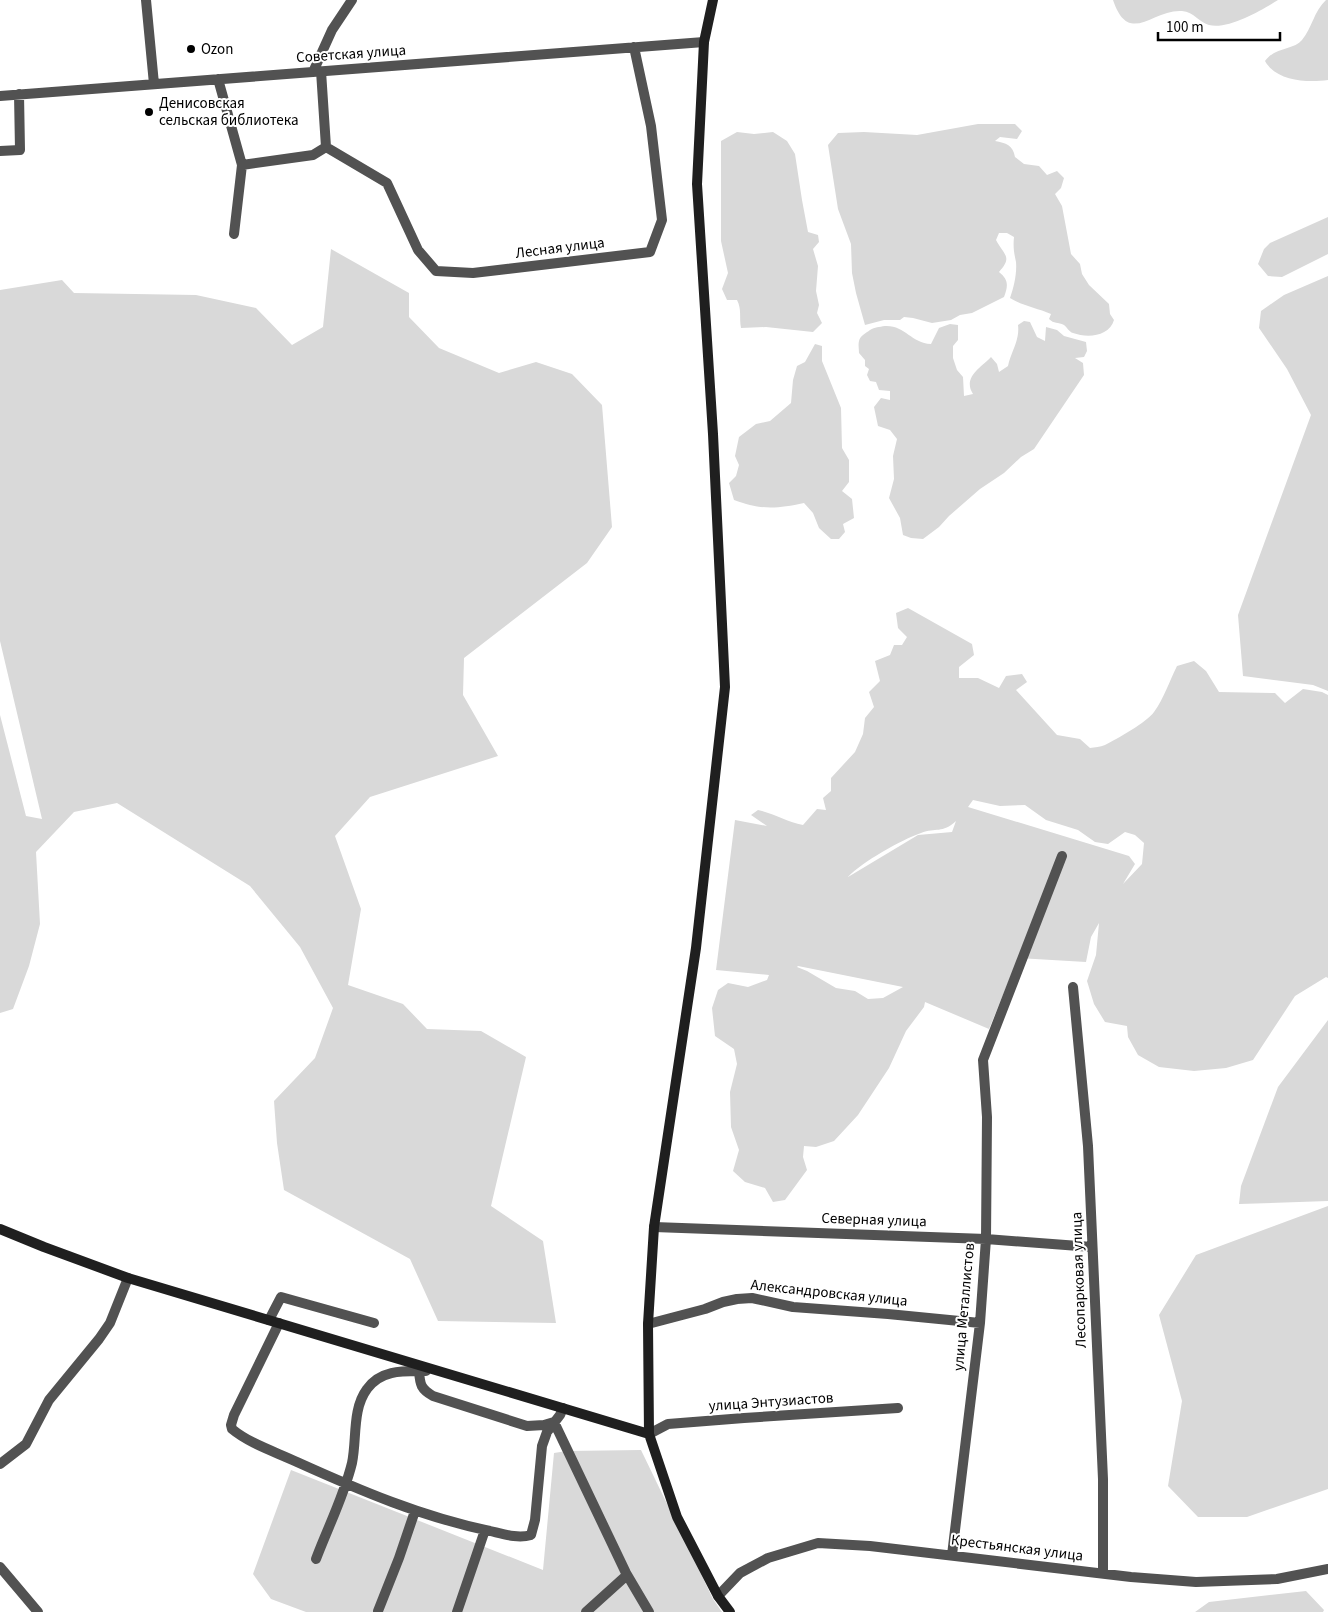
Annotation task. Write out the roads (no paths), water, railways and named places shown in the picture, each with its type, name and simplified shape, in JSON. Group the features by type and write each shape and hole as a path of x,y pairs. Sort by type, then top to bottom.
{"main road":[{"path":"713,0 704,42 697,184 713,434 725,687 696,948 654,1227 648,1324 650,1434 676,1517 718,1596 730,1612"},
{"path":"0,1229 128,1278 650,1434"}],"street":[{"path":"146,0 154,84"},
{"path":"242,166 313,155 326,147 317,72 332,30 352,0"},
{"name":"Советская улица","path":"0,96 704,42"},
{"name":"Лесная улица","path":"326,147 387,183 418,250 436,271 473,273 650,252 662,220 651,126 634,48"},
{"path":"218,79 242,166 234,234"},
{"path":"0,151 20,150 19,94"},
{"name":"улица Металлистов","path":"952,1555 980,1323 986,1240 987,1117 983,1060 1062,856"},
{"name":"Лесопарковая улица","path":"1073,987 1088,1146 1103,1479 1102,1573"},
{"name":"Северная улица","path":"654,1227 986,1240 1092,1247"},
{"path":"0,1464 26,1444 49,1400 99,1339 110,1323 128,1278"},
{"path":"374,1323 281,1297 274,1321 234,1415 231,1425 232,1430 273,1452 415,1512 485,1530 525,1537 531,1535 535,1520 542,1446 547,1432 563,1408"},
{"name":"Александровская улица","path":"648,1324 705,1309 722,1302 752,1298 793,1307 980,1323"},
{"path":"316,1559 346,1483 352,1461 358,1413 367,1389 374,1381 395,1372 437,1370"},
{"path":"420,1371 420,1384 423,1390 434,1396 527,1426 544,1425 554,1422"},
{"name":"улица Энтузиастов","path":"650,1434 668,1424 898,1408"},
{"path":"554,1422 627,1575 649,1612"},
{"path":"378,1611 415,1512"},
{"path":"457,1612 485,1530"},
{"name":"Крестьянская улица","path":"718,1596 740,1573 768,1558 818,1543 870,1546 1196,1582 1277,1579 1328,1569"},
{"path":"0,1567 38,1612"},
{"path":"586,1612 627,1575"}],"place":[{"name":"Ozon","path":"191,49"},
{"name":"Денисовская сельская библиотека","path":"149,112"}]}
